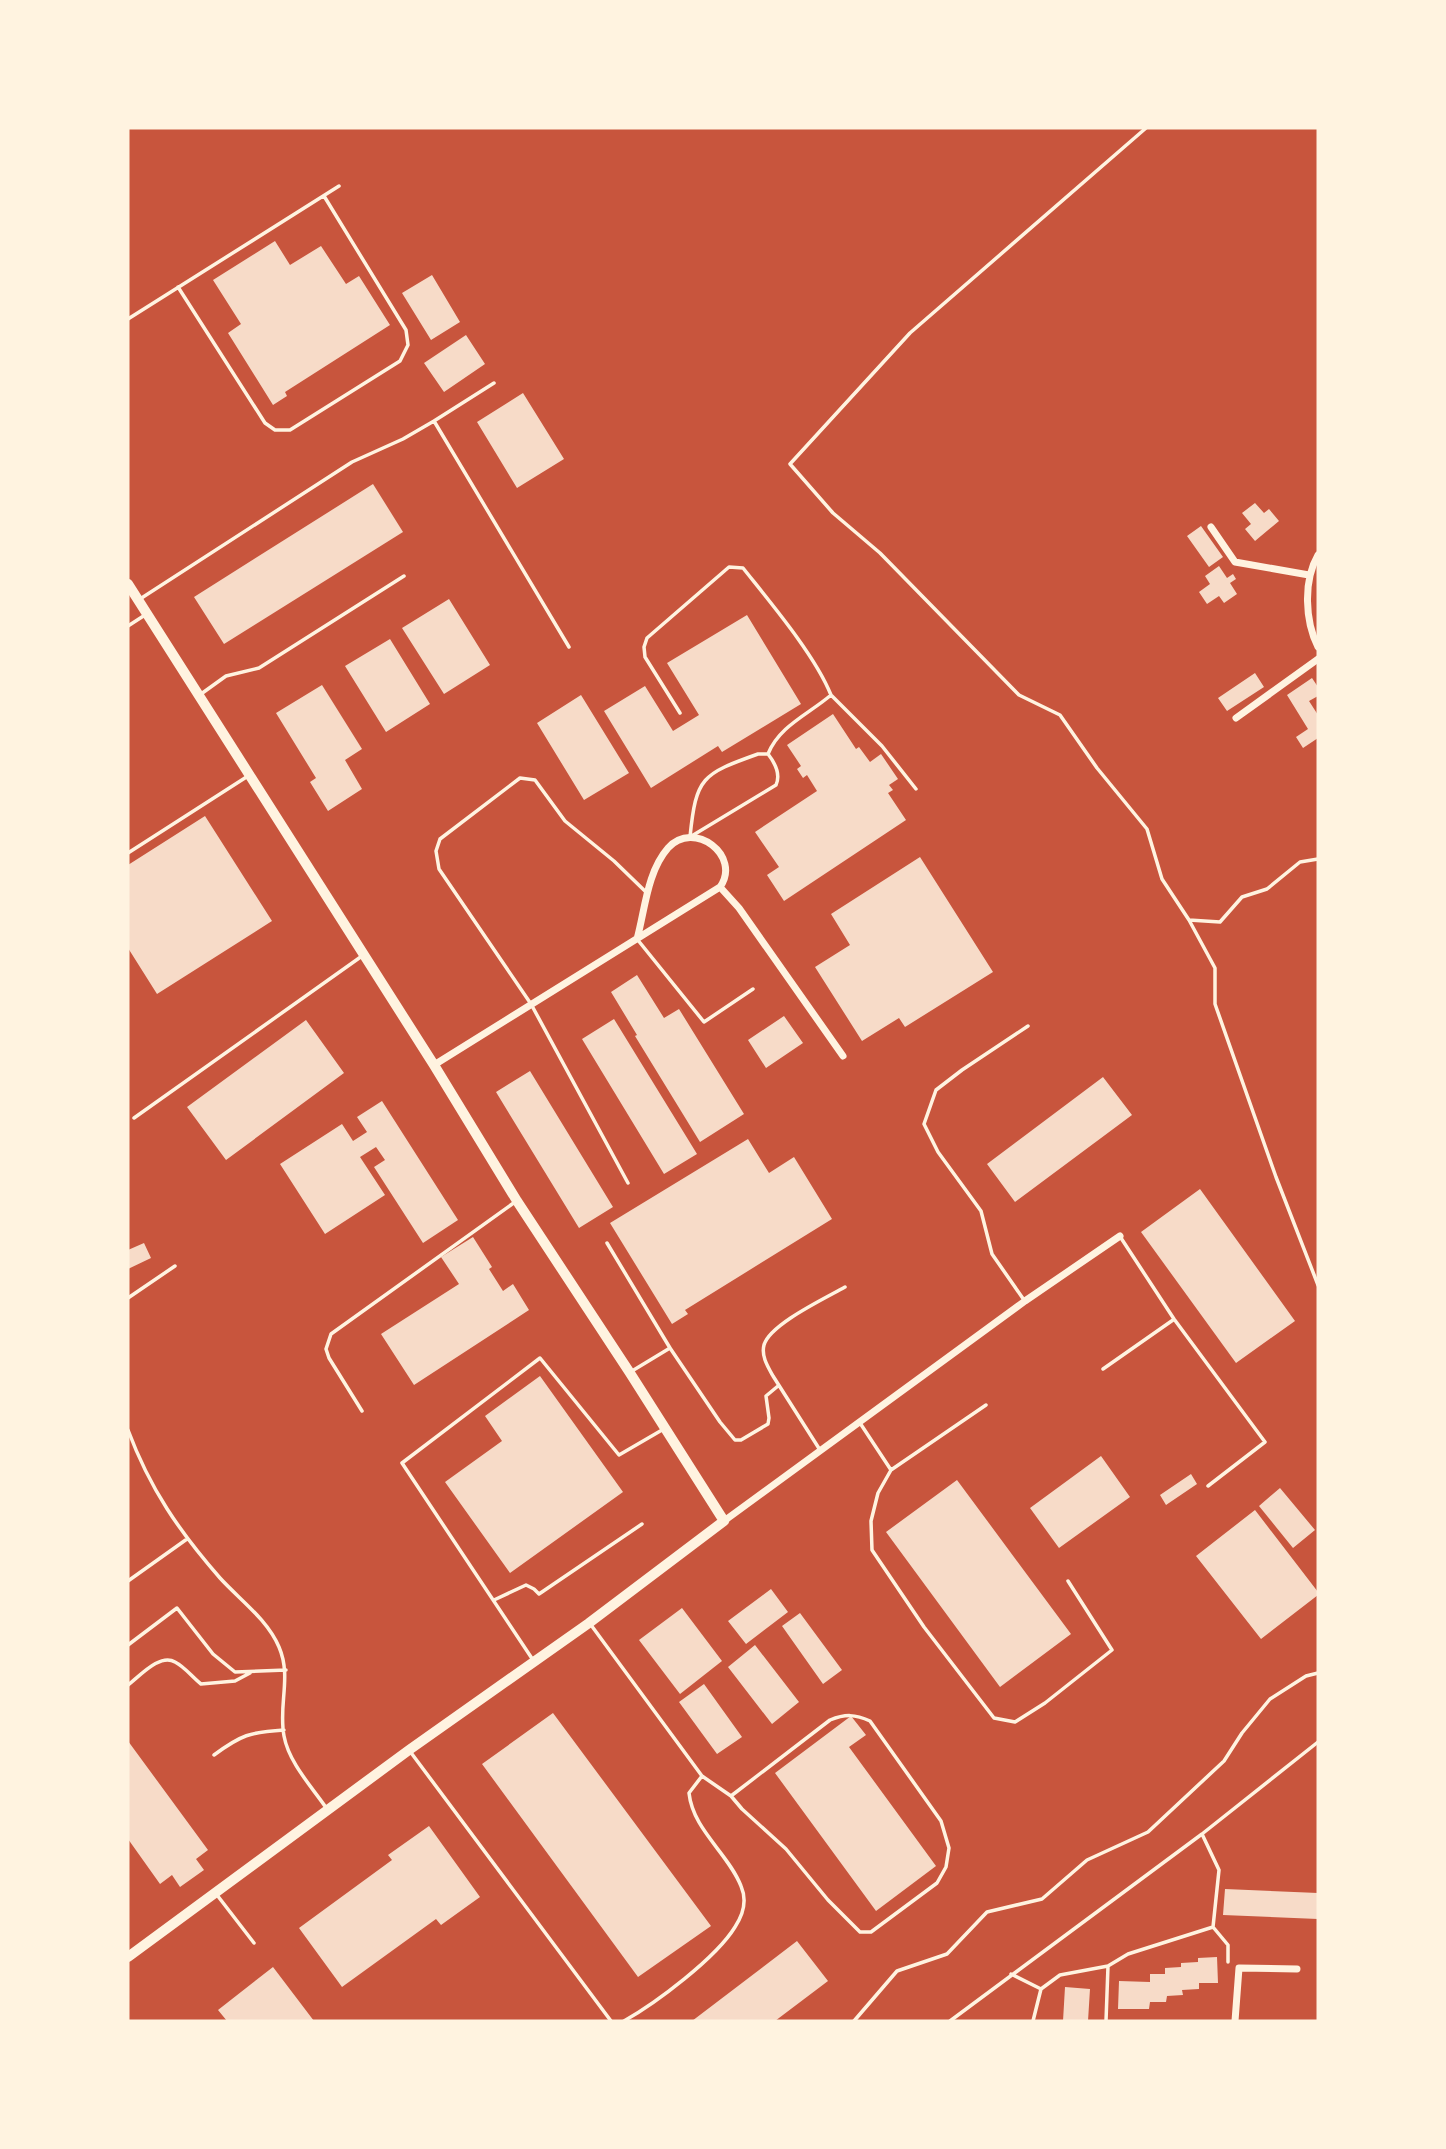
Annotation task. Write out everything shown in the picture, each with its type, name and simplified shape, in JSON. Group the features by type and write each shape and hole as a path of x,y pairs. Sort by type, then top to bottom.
{"street":[{"path":"1211,527 1235,562 1309,575"},
{"path":"1318,555 1309,575 1308,615 1318,647"},
{"path":"128,584 434,1065 517,1201 631,1373 724,1521"},
{"path":"1236,718 1318,659"},
{"path":"434,1065 531,1004 637,939 720,887 727,871 719,851 703,838 683,837 670,846 657,867 637,939"},
{"path":"720,887 738,908 843,1056"},
{"path":"128,1957 409,1749 589,1623 1025,1301 1120,1236"},
{"path":"1235,2021 1239,1968 1297,1969"}],"lane":[{"path":"128,318 339,186"},
{"path":"178,287 265,423 275,430 289,430 323,410 400,361 408,345 406,330 324,196"},
{"path":"138,600 352,462 403,439 494,383"},
{"path":"434,421 569,647"},
{"path":"680,713 645,657 647,638 729,567 743,568 807,653 826,682 831,695 882,746 916,789"},
{"path":"199,695 226,676 259,668 404,576"},
{"path":"128,626 147,614"},
{"path":"690,837 776,785 779,774 768,754 773,740 831,695"},
{"path":"690,837 695,797 709,774 758,754 768,754"},
{"path":"128,853 250,775"},
{"path":"628,1184 531,1004 439,869 436,852 440,839 520,778 527,778 535,780 565,821 648,893"},
{"path":"637,939 704,1022 753,989"},
{"path":"134,1118 364,955"},
{"path":"1025,1301 992,1254 981,1211 938,1152 924,1124 936,1090 1028,1026"},
{"path":"362,1411 329,1358 326,1349 331,1334 517,1201"},
{"path":"1120,1236 1174,1319 1265,1442 1208,1486"},
{"path":"607,1243 670,1348 735,1440 741,1440 768,1424 766,1396 779,1386"},
{"path":"128,1298 175,1266"},
{"path":"820,1450 767,1366 764,1354 766,1341 787,1321 845,1287"},
{"path":"1103,1369 1174,1319"},
{"path":"631,1373 670,1348"},
{"path":"534,1661 402,1463 540,1358 619,1455 666,1428"},
{"path":"986,1405 891,1471 878,1493 871,1521 872,1550 924,1627 995,1718 1015,1722 1045,1703 1112,1650 1068,1581"},
{"path":"860,1423 891,1471"},
{"path":"128,1430 151,1485 187,1539 268,1628 278,1646 285,1670 284,1730 293,1759 327,1810"},
{"path":"494,1600 526,1585 539,1594 642,1524"},
{"path":"128,1581 187,1539"},
{"path":"128,1645 177,1608 224,1665 234,1672 285,1670"},
{"path":"589,1623 702,1776 731,1796 742,1810 786,1849 828,1900 860,1932 872,1931 937,1883 946,1867 949,1848 941,1821 870,1721 858,1715 844,1715 830,1720 731,1796"},
{"path":"128,1685 160,1660 177,1663 201,1684 235,1681 252,1672"},
{"path":"214,1755 236,1739 254,1732 284,1730"},
{"path":"409,1749 611,2021"},
{"path":"624,2021 711,1954 735,1928 744,1907 742,1887 691,1809 689,1793 702,1776"},
{"path":"215,1892 254,1943"}],"path":[{"path":"1146,128 910,333 790,464 833,513 880,553 1019,695 1060,715 1097,768 1147,829 1162,879 1189,920 1215,968 1215,1004 1276,1177 1318,1285"},
{"path":"1189,920 1220,922 1242,897 1267,888 1300,862 1318,859"},
{"path":"854,2021 897,1971 947,1954 987,1912 1042,1899 1087,1860 1148,1832 1224,1761 1242,1733 1270,1699 1306,1676 1318,1673"},
{"path":"950,2021 1202,1834 1318,1742"},
{"path":"1202,1834 1219,1870 1213,1927 1228,1945 1228,1967 1239,1968"},
{"path":"1033,2021 1041,1989 1060,1975 1108,1966 1128,1954 1213,1927"},
{"path":"1105,2021 1108,1966"},
{"path":"1011,1974 1041,1989"}],"building":[{"path":"275,241 290,265 321,246 346,284 359,276 390,325 285,392 287,396 273,405 228,333 241,324 213,280"},
{"path":"432,275 460,322 431,340 402,293"},
{"path":"466,335 485,364 444,392 424,363"},
{"path":"523,393 564,459 517,488 477,422"},
{"path":"373,484 403,532 224,644 194,597"},
{"path":"1255,503 1264,513 1269,509 1279,521 1255,541 1245,529 1251,524 1242,513"},
{"path":"1201,526 1223,557 1209,567 1187,536"},
{"path":"1219,566 1227,578 1233,574 1236,579 1230,583 1237,594 1224,603 1219,596 1207,604 1199,592 1210,584 1205,576"},
{"path":"449,599 490,665 444,694 402,628"},
{"path":"747,615 801,704 722,752 718,746 651,788 604,711 645,686 673,731 699,715 667,663"},
{"path":"390,639 430,704 386,732 345,666"},
{"path":"1255,673 1264,687 1227,711 1218,698"},
{"path":"1312,678 1318,687 1318,696 1309,701 1318,715 1318,738 1303,748 1296,737 1308,729 1287,695"},
{"path":"322,685 362,749 345,760 362,789 328,811 310,782 316,778 276,713"},
{"path":"581,695 629,773 584,800 537,723"},
{"path":"833,714 856,749 859,747 870,762 881,754 898,779 889,785 893,790 888,793 906,820 784,901 767,875 779,867 755,832 817,791 807,775 803,778 797,769 801,766 787,745"},
{"path":"205,816 272,921 157,994 128,948 128,865"},
{"path":"920,857 993,972 905,1027 899,1018 862,1041 815,967 850,945 831,914"},
{"path":"637,975 664,1018 679,1009 744,1114 700,1142 611,992"},
{"path":"784,1016 803,1043 766,1068 748,1040"},
{"path":"614,1019 697,1154 664,1174 582,1039"},
{"path":"306,1020 344,1073 226,1160 187,1107"},
{"path":"530,1071 613,1207 579,1228 496,1092"},
{"path":"1103,1077 1132,1115 1015,1202 987,1164"},
{"path":"382,1101 458,1220 423,1243 374,1167 385,1160 376,1147 360,1157 385,1195 325,1234 280,1164 342,1124 353,1141 367,1132 357,1117"},
{"path":"748,1139 769,1173 794,1157 832,1219 685,1310 688,1314 672,1324 610,1223"},
{"path":"1200,1189 1295,1321 1236,1363 1141,1232"},
{"path":"473,1237 503,1291 513,1284 529,1310 414,1385 381,1334 459,1284 441,1257"},
{"path":"144,1243 151,1258 128,1269 128,1250"},
{"path":"540,1376 623,1492 510,1573 445,1482 502,1441 485,1416"},
{"path":"1101,1456 1130,1497 1059,1548 1030,1508"},
{"path":"1191,1474 1197,1484 1166,1505 1160,1495"},
{"path":"957,1480 1071,1634 1000,1687 886,1532"},
{"path":"1280,1488 1315,1530 1293,1548 1259,1506"},
{"path":"1255,1510 1318,1592 1318,1595 1261,1639 1196,1556"},
{"path":"771,1589 788,1612 746,1644 728,1621"},
{"path":"682,1608 722,1661 680,1694 639,1640"},
{"path":"800,1613 842,1670 823,1684 782,1626"},
{"path":"755,1645 799,1702 772,1724 728,1667"},
{"path":"704,1684 742,1737 717,1754 679,1702"},
{"path":"553,1713 711,1926 638,1977 482,1764"},
{"path":"851,1716 866,1735 849,1747 936,1866 876,1911 775,1773"},
{"path":"128,1741 208,1850 196,1859 204,1870 180,1887 172,1875 160,1884 128,1839"},
{"path":"429,1826 480,1897 441,1925 436,1919 342,1987 299,1928 392,1860 388,1855"},
{"path":"1225,1889 1318,1893 1318,1919 1223,1915"},
{"path":"797,1941 828,1981 775,2021 692,2021"},
{"path":"1217,1957 1218,1983 1199,1983 1199,1989 1182,1990 1183,1995 1167,1996 1166,2002 1150,2002 1149,2009 1118,2009 1119,1981 1150,1982 1150,1974 1165,1974 1165,1968 1198,1962 1198,1958"},
{"path":"273,1967 314,2021 227,2021 218,2010"},
{"path":"1065,1987 1090,1989 1088,2021 1063,2021"}]}
